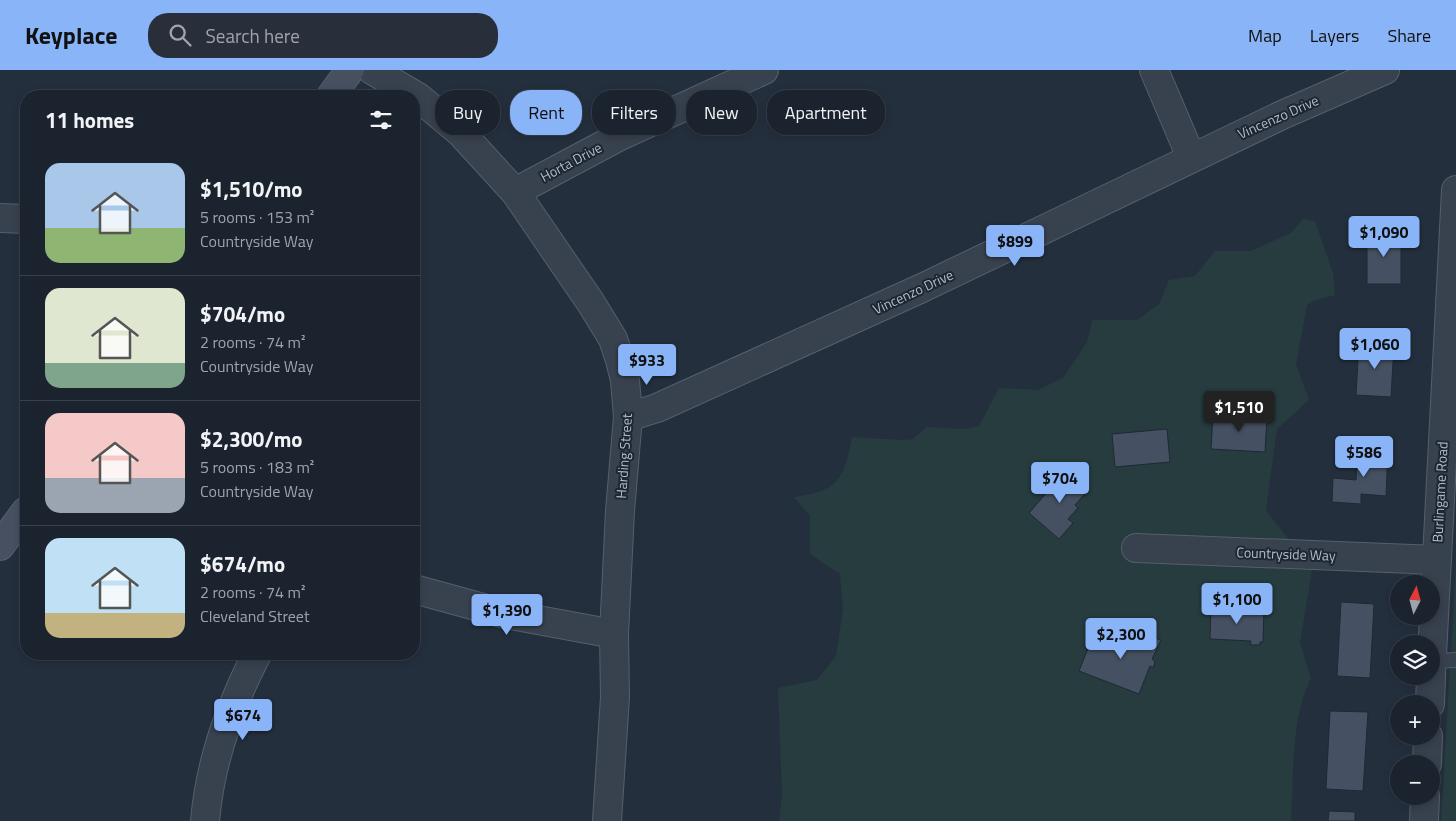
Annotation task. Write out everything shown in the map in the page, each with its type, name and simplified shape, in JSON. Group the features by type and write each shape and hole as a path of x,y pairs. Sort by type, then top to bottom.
{"main road":[{"path":"335,90 350,70"},
{"path":"0,546 20,519"}],"street":[{"name":"Harding Street","path":"372,70 406,90"},
{"name":"Horta Drive","path":"515,192 620,136 764,70"},
{"path":"1154,70 1191,157"},
{"name":"Vincenzo Drive","path":"628,417 657,408 922,288 1191,157 1385,70"},
{"name":"Harding Street","path":"420,99 454,127 515,192 591,303 613,339 625,380 628,417 614,634 615,697 607,821"},
{"name":"Burlingame Road","path":"1433,635 1454,284 1456,190"},
{"path":"0,218 20,219"},
{"name":"Countryside Way","path":"1136,548 1437,560"},
{"path":"420,591 505,614 614,634"},
{"path":"205,821 212,772 224,729 254,660"},
{"path":"1424,821 1425,805"}],"lane":[{"path":"1440,661 1456,660"}],"green space":[{"path":"1303,219 1315,221 1333,273 1335,295 1316,300 1307,305 1296,364 1309,400 1277,429 1266,510 1312,570 1300,643 1311,678 1299,712 1296,730 1291,821 779,821 782,795 778,688 817,680 836,656 843,609 840,574 810,554 810,516 794,497 820,491 830,487 836,481 846,464 852,437 903,440 913,439 927,427 965,429 979,426 999,388 1038,390 1063,378 1087,342 1092,320 1137,320 1159,304 1169,280 1195,276 1215,251 1251,251 1291,233"},
{"path":"1456,564 1456,821 1441,821"}],"building":[{"path":"1367,231 1401,231 1401,284 1367,284"},
{"path":"1359,343 1394,345 1391,397 1356,395"},
{"path":"1213,414 1267,417 1265,452 1211,449"},
{"path":"1167,429 1170,462 1115,467 1112,434"},
{"path":"1358,448 1388,450 1386,496 1361,494 1361,504 1332,502 1333,478 1356,480"},
{"path":"1066,470 1089,489 1075,505 1078,508 1068,519 1073,523 1059,539 1029,513"},
{"path":"1341,602 1374,604 1370,678 1337,676"},
{"path":"1211,607 1264,609 1263,642 1260,642 1260,645 1250,645 1251,641 1210,639"},
{"path":"1133,630 1161,640 1152,659 1155,662 1153,668 1150,666 1139,694 1079,671 1095,631 1111,638 1109,642 1126,648"},
{"path":"1330,711 1368,712 1363,791 1326,789"},
{"path":"1329,811 1355,812 1355,821 1328,821"}]}
